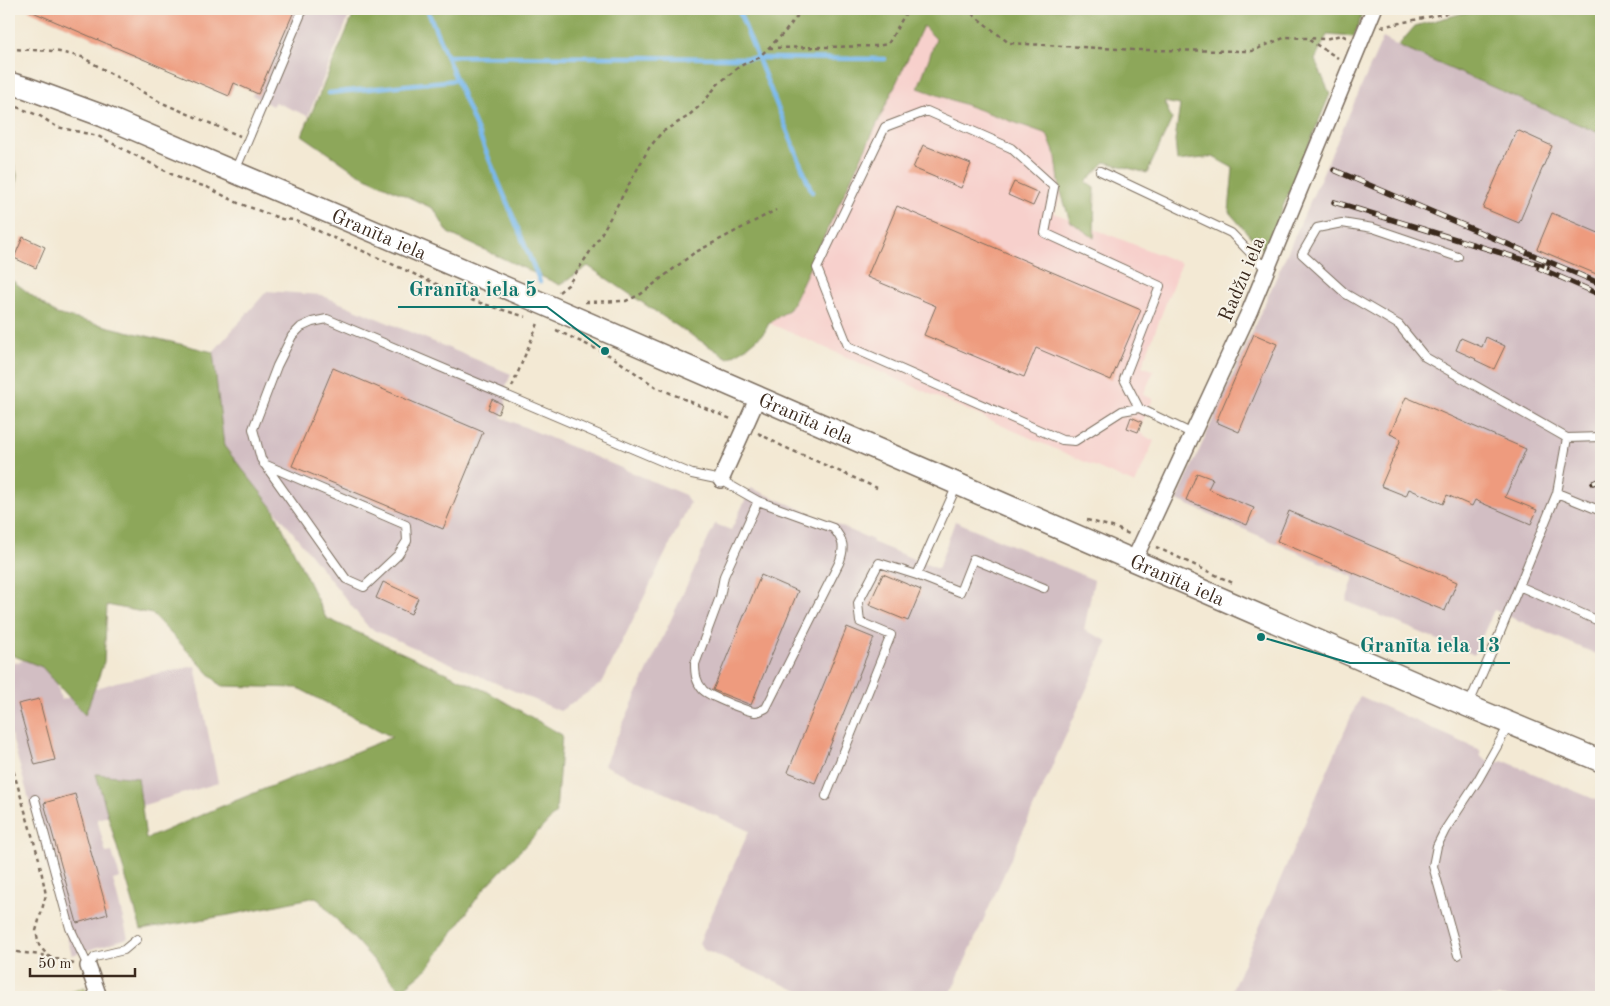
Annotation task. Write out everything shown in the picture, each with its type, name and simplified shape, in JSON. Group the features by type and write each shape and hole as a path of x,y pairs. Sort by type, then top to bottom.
{"main road":[{"name":"Granīta iela","path":"9,83 103,116 234,174 540,317 758,397 1468,706 1601,761"}],"street":[{"name":"Radžu iela","path":"1134,560 1267,270 1374,9"},
{"path":"721,480 758,397"},
{"path":"88,966 99,997"}],"lane":[{"path":"234,174 303,9"},
{"path":"1139,408 1124,379 1160,286 1045,233 1054,187 1011,148 927,112 885,127 817,268 848,346 1062,440 1075,441 1122,411 1139,408 1193,434"},
{"path":"1100,172 1231,234 1267,270"},
{"path":"1458,257 1373,228 1342,223 1317,228 1302,254 1346,294 1399,325 1425,357 1567,438 1601,436"},
{"path":"264,464 406,525 407,541 398,555 364,587 346,579 261,460 253,429 292,336 312,322 327,319 692,474 721,480 758,501 833,528 840,536 843,554 766,708 758,712 746,710 704,692 694,672 695,664 720,597 724,576 758,501"},
{"path":"1468,706 1557,494 1567,438"},
{"path":"917,575 958,484"},
{"path":"1557,494 1601,511"},
{"path":"826,796 891,634 860,622 858,603 879,563 917,575 960,592 973,559 1044,588"},
{"path":"1519,586 1601,622"},
{"path":"1458,955 1433,866 1437,846 1445,830 1478,780 1510,723"},
{"path":"36,799 70,928 88,966 95,957 124,950 137,939"}],"path":[{"path":"508,395 540,317 552,296 568,285 599,238 649,148 662,132 687,117 704,103 718,84 740,66 758,58 784,33 803,9"},
{"path":"768,48 876,46 888,44 908,9"},
{"path":"966,9 1009,43 1136,50 1252,51 1286,36 1308,39 1325,39 1341,35 1364,36 1466,9"},
{"path":"1308,39 1351,67"},
{"path":"9,50 55,51 82,57 160,102 248,140"},
{"path":"9,104 40,116 57,127 98,136 183,180 207,187 238,203 282,219 294,220 474,301 540,317"},
{"path":"577,301 626,300 641,294 694,253 776,210"},
{"path":"553,328 611,356 656,387 746,426 782,446 877,488"},
{"path":"9,756 40,865 46,896 36,931 39,945 48,956"},
{"path":"9,951 48,956 88,966"}],"shaded area":[{"path":"26,9 352,9 308,116 275,102 272,106 252,95 254,92 235,83 229,96"},
{"path":"914,9 1104,95 1054,213 1181,263 1142,366 1154,371 1143,395 1153,399 1138,432 1154,441 1135,484 769,323"},
{"path":"1383,38 1601,134 1601,656 1494,610 1474,655 1346,601 1354,577 1177,500"},
{"path":"267,291 321,295 511,374 505,389 506,404 501,417 685,495 690,503 602,683 560,711 369,628 224,446 213,352"},
{"path":"751,488 938,569 955,521 1094,580 1084,630 1108,641 949,997 812,997 704,950 699,943 749,831 604,765 715,524 731,530"},
{"path":"50,654 61,700 116,682 195,666 218,783 97,819 106,853 112,852 120,878 113,880 128,938 72,955 9,727 9,664"},
{"path":"1360,696 1480,750 1481,757 1495,764 1502,760 1601,802 1601,997 1229,997"}],"green space":[{"path":"356,9 1364,9 1354,37 1327,35 1315,60 1330,94 1264,252 1229,212 1233,168 1213,157 1177,161 1175,140 1180,105 1164,102 1172,119 1147,173 1105,162 1086,182 1095,188 1094,238 1070,221 1060,189 1056,157 1047,134 918,88 936,39 923,26 790,309 769,323 764,333 746,348 728,358 588,266 560,285 448,233 434,209 357,173 302,135"},
{"path":"1478,9 1601,9 1601,134 1398,46 1415,26"},
{"path":"9,148 17,175 9,262"},
{"path":"9,278 56,314 213,352 224,446 273,508 326,618 488,692 562,735 556,813 482,891 427,969 401,990 316,897 229,915 141,930 96,774 138,778 146,839 392,737 298,688 221,686 152,614 107,605 104,662 85,715 42,667 9,654"},
{"path":"85,987 88,997 49,997"}],"building":[{"path":"26,9 295,9 258,94 234,83 229,96"},
{"path":"1517,130 1552,146 1519,223 1483,208"},
{"path":"923,145 971,164 961,188 913,168"},
{"path":"1014,182 1039,193 1033,206 1008,195"},
{"path":"897,206 1141,310 1111,380 1036,348 1024,377 924,335 936,306 867,277"},
{"path":"1552,213 1601,234 1601,276 1537,249"},
{"path":"23,237 45,247 36,268 14,258"},
{"path":"1254,334 1277,344 1239,432 1216,422"},
{"path":"1486,337 1505,346 1494,369 1456,350 1461,338 1482,347"},
{"path":"333,368 483,432 443,529 292,466"},
{"path":"1406,397 1526,449 1505,497 1537,510 1531,524 1475,500 1472,506 1447,495 1443,504 1409,489 1406,496 1381,486 1401,439 1390,434"},
{"path":"492,399 502,404 498,414 488,409"},
{"path":"1131,417 1142,422 1138,432 1127,428"},
{"path":"1197,473 1213,479 1208,489 1254,508 1247,525 1186,500"},
{"path":"1289,511 1457,582 1445,611 1277,541"},
{"path":"883,574 921,590 908,621 869,605"},
{"path":"761,575 798,591 751,705 713,690"},
{"path":"383,582 418,598 411,614 376,598"},
{"path":"847,627 874,638 815,783 788,772"},
{"path":"39,699 55,760 35,765 18,704"},
{"path":"75,794 108,914 77,923 44,803"}],"waterway":[{"path":"427,9 540,282"},
{"path":"738,9 812,192"},
{"path":"446,56 885,59"},
{"path":"329,93 456,80"}],"railway":[{"path":"1334,170 1601,284"},
{"path":"1334,202 1547,267"},
{"path":"1539,268 1601,295"},
{"path":"1593,483 1601,480"}],"place":[{"name":"Granīta iela 5","path":"605,351"},
{"name":"Granīta iela 13","path":"1261,637"}]}
